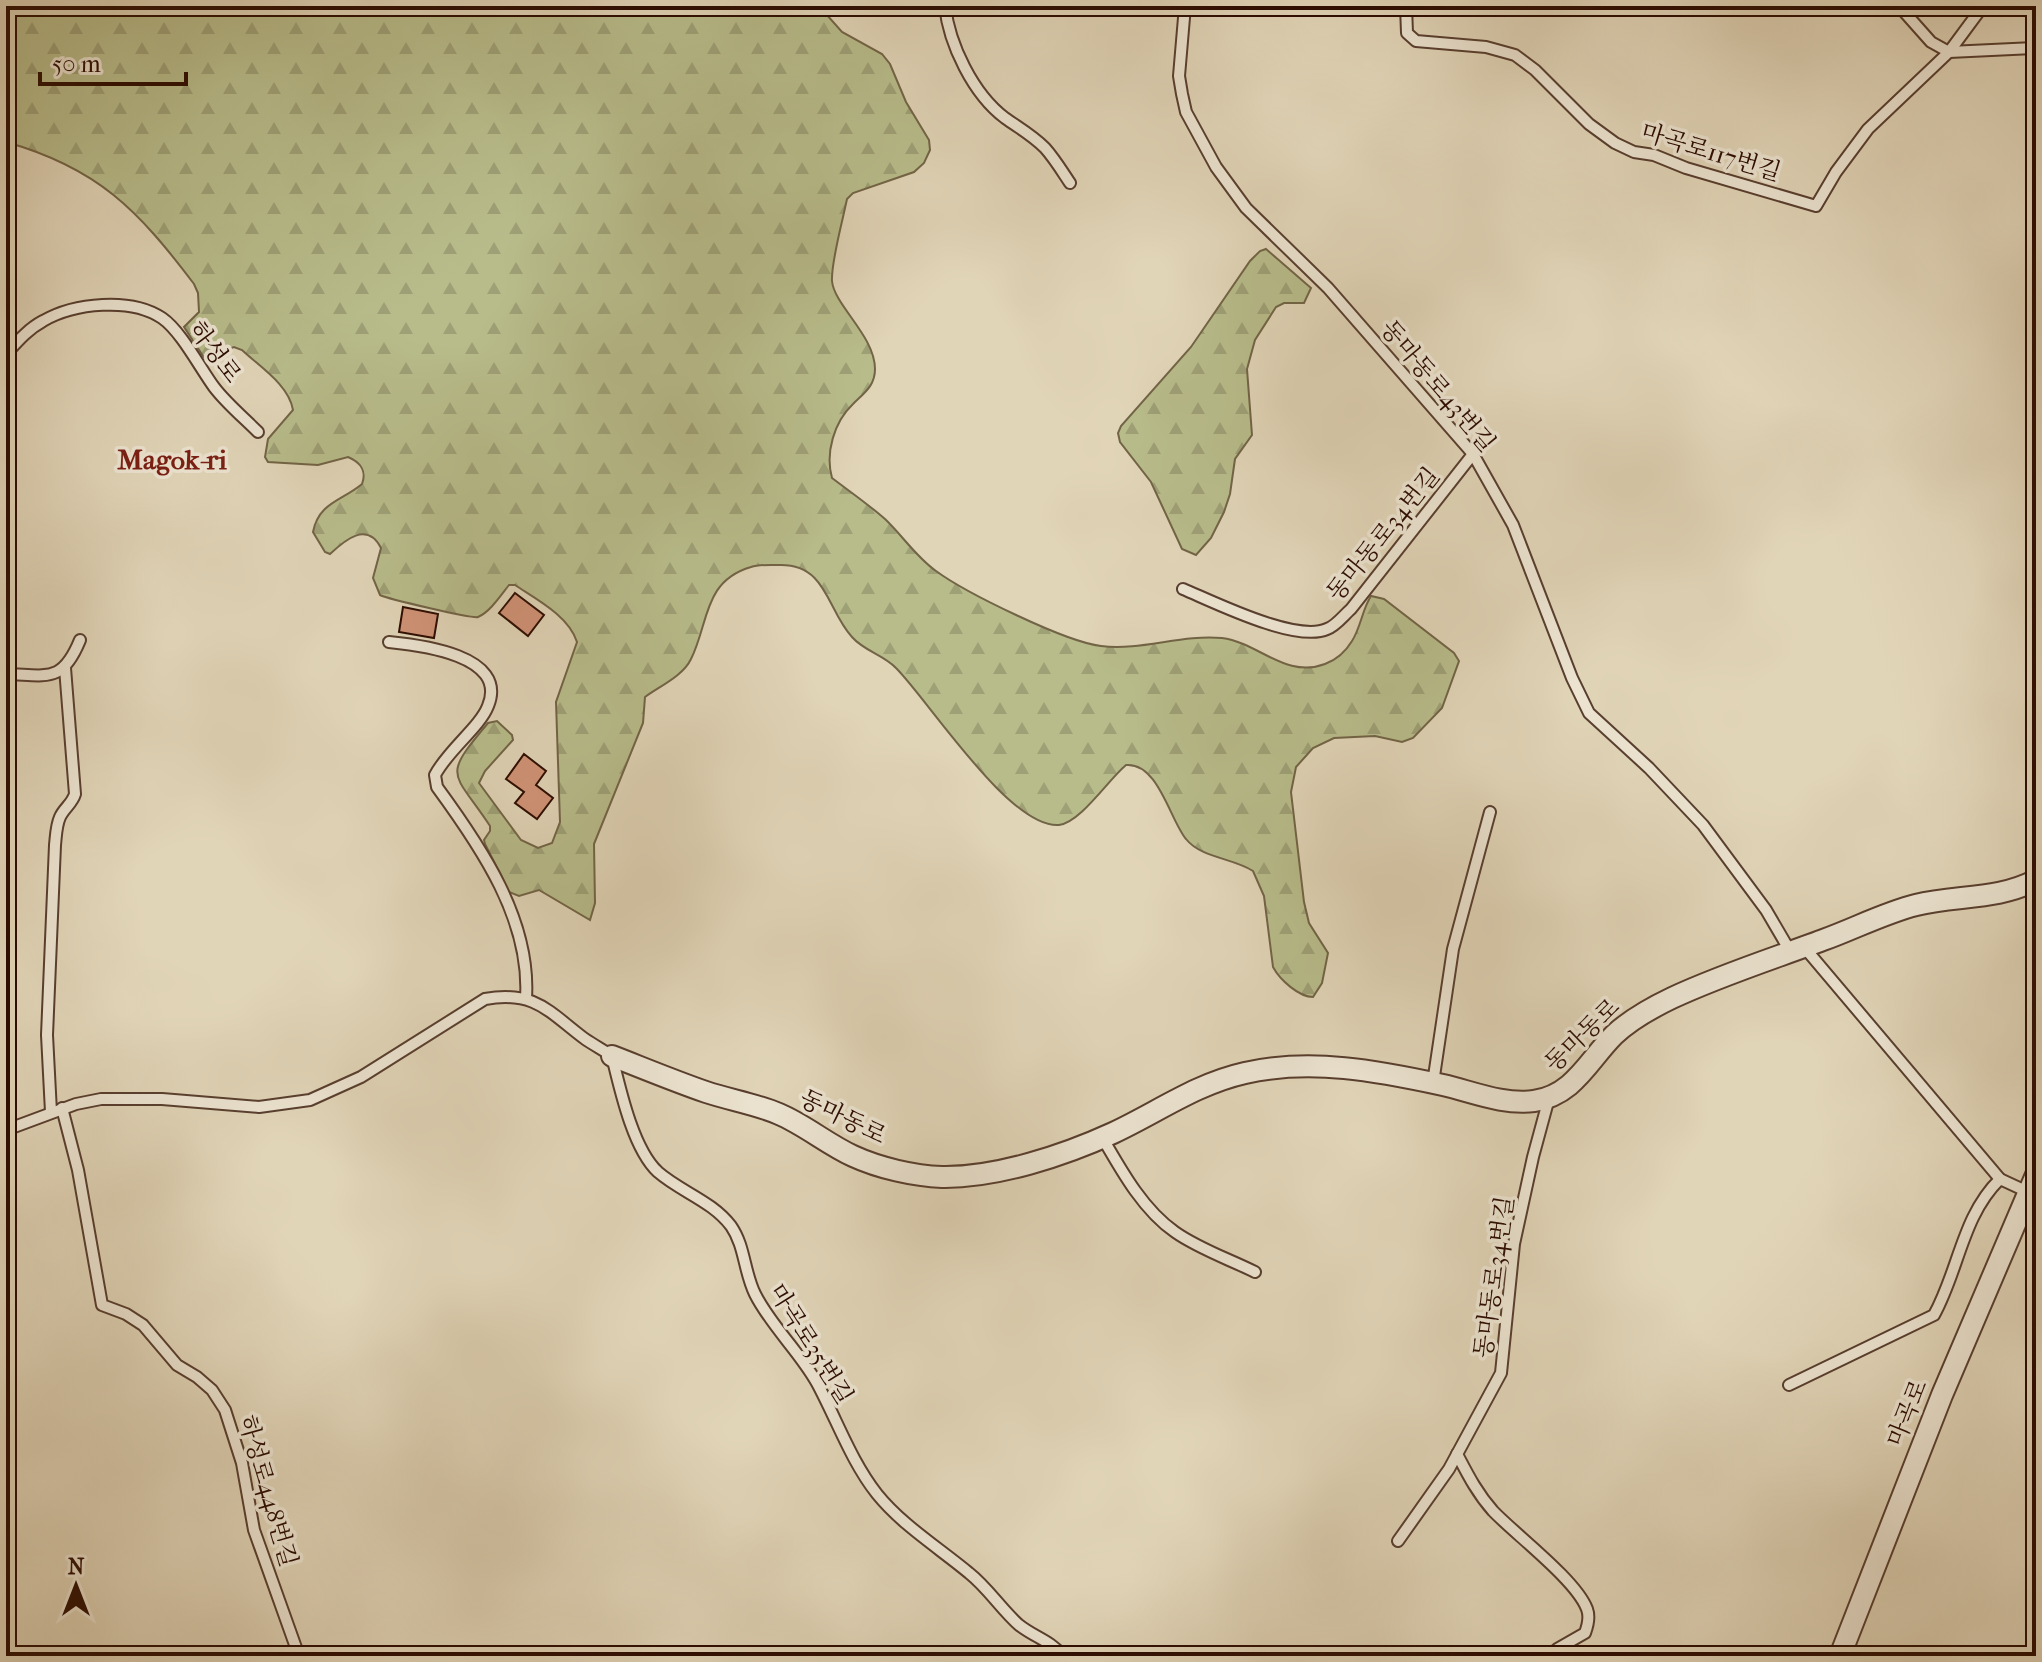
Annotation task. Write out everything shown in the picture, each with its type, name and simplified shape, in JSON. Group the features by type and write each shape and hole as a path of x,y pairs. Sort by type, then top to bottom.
{"street":[{"name":"동마동로","path":"612,1056 707,1092 776,1113 856,1157 918,1174 943,1177 1014,1167 1059,1154 1102,1137 1191,1091 1248,1072 1299,1065 1335,1067 1433,1083 1504,1101 1528,1102 1549,1098 1565,1090 1583,1074 1611,1038 1652,1007 1747,966 1916,905 2003,893 2036,880"},
{"name":"마곡로","path":"1840,1656 1942,1395 2028,1192"}],"lane":[{"path":"945,6 955,49 974,81 1003,116 1026,130 1047,150 1070,183"},
{"name":"동마동로43번길","path":"1185,6 1179,76 1182,94 1186,112 1216,167 1246,208 1328,288 1473,454 1513,525 1572,678 1589,713 1649,768 1703,825 1797,949"},
{"name":"마곡로117번길","path":"1406,6 1404,20 1407,33 1416,41 1486,47 1515,55 1535,70 1589,124 1615,143 1634,152 1654,155 1686,168 1816,206 1836,172 1868,129 1949,52 1983,6"},
{"path":"1899,6 1931,42 1949,52 2036,48"},
{"name":"하성로","path":"6,354 41,321 59,313 91,307 143,309 164,319 217,391 258,432"},
{"name":"동마동로34번길","path":"1183,589 1252,618 1289,629 1309,633 1328,629 1351,609 1473,454"},
{"path":"6,674 52,676 65,668 80,640"},
{"path":"389,642 425,645 455,653 477,667 488,679 491,693 488,707 435,775 437,787 483,854 504,896 523,948 528,974 526,998"},
{"path":"51,1112 47,1035 55,845 58,823 75,794 65,668"},
{"path":"1433,1083 1453,949 1490,812"},
{"path":"1797,949 2000,1179 2028,1192 2036,1230"},
{"path":"6,1130 62,1108 101,1099 129,1098 259,1107 310,1100 361,1077 472,1005 499,996 526,998 564,1020 585,1039 612,1056"},
{"name":"마곡로35번길","path":"612,1056 622,1099 644,1157 660,1173 722,1214 734,1230 753,1290 763,1309 816,1382 867,1481 901,1516 971,1574 1020,1626 1056,1647 1063,1656"},
{"name":"동마동로34번길","path":"1398,1541 1457,1454 1501,1373 1514,1244 1549,1098"},
{"name":"하성로448번길","path":"62,1108 78,1170 102,1305 126,1314 143,1325 177,1365 212,1390 225,1410 242,1463 254,1530 299,1656"},
{"path":"1102,1137 1143,1200 1168,1226 1176,1233 1255,1272"},
{"path":"1789,1385 1934,1315 1975,1211 1984,1195 2000,1179"},
{"path":"1457,1454 1474,1488 1574,1590 1587,1609 1589,1622 1585,1633 1557,1649"}],"green space":[{"path":"11,6 819,6 842,32 882,54 890,64 906,102 929,140 930,150 924,163 914,172 853,193 847,199 832,281 834,290 869,345 875,375 871,385 846,411 836,429 830,458 832,478 885,519 936,571 992,603 1085,643 1116,647 1192,638 1222,638 1248,646 1285,664 1311,667 1337,658 1347,648 1371,596 1384,599 1454,653 1459,661 1442,708 1413,738 1402,742 1375,736 1334,738 1313,748 1296,767 1291,792 1304,902 1309,923 1328,953 1322,983 1313,997 1290,987 1273,967 1264,896 1253,871 1192,845 1147,773 1126,765 1085,809 1067,822 1059,825 1039,821 995,786 896,668 852,637 824,591 808,572 781,565 754,566 735,573 724,582 710,605 687,665 677,676 645,697 643,723 594,844 595,903 590,920 539,890 519,896 509,892 485,844 490,826 461,784 458,765 488,723 497,721 512,735 513,740 485,771 479,783 521,840 538,848 552,843 560,822 556,702 577,642 573,633 551,609 515,585 509,585 478,617 380,595 373,578 381,548 375,540 363,534 342,543 330,554 325,552 313,532 316,522 332,503 362,484 364,475 361,468 348,457 318,465 268,462 265,457 268,439 293,410 286,392 242,350 234,347 222,351 215,359 205,359 184,327 199,312 194,284 154,234 114,195 66,165 6,142 6,11"},
{"path":"1266,249 1311,288 1304,303 1284,303 1276,307 1255,340 1247,369 1252,435 1235,459 1224,512 1211,538 1196,555 1182,549 1151,482 1120,442 1118,433 1191,347 1250,261"}],"building":[{"path":"515,593 544,615 528,636 499,613"},
{"path":"403,607 438,614 434,638 399,632"},
{"path":"524,754 546,771 536,785 553,798 537,819 515,803 524,792 506,779"}],"district":[{"name":"Magok-ri","path":"172,459"}]}
